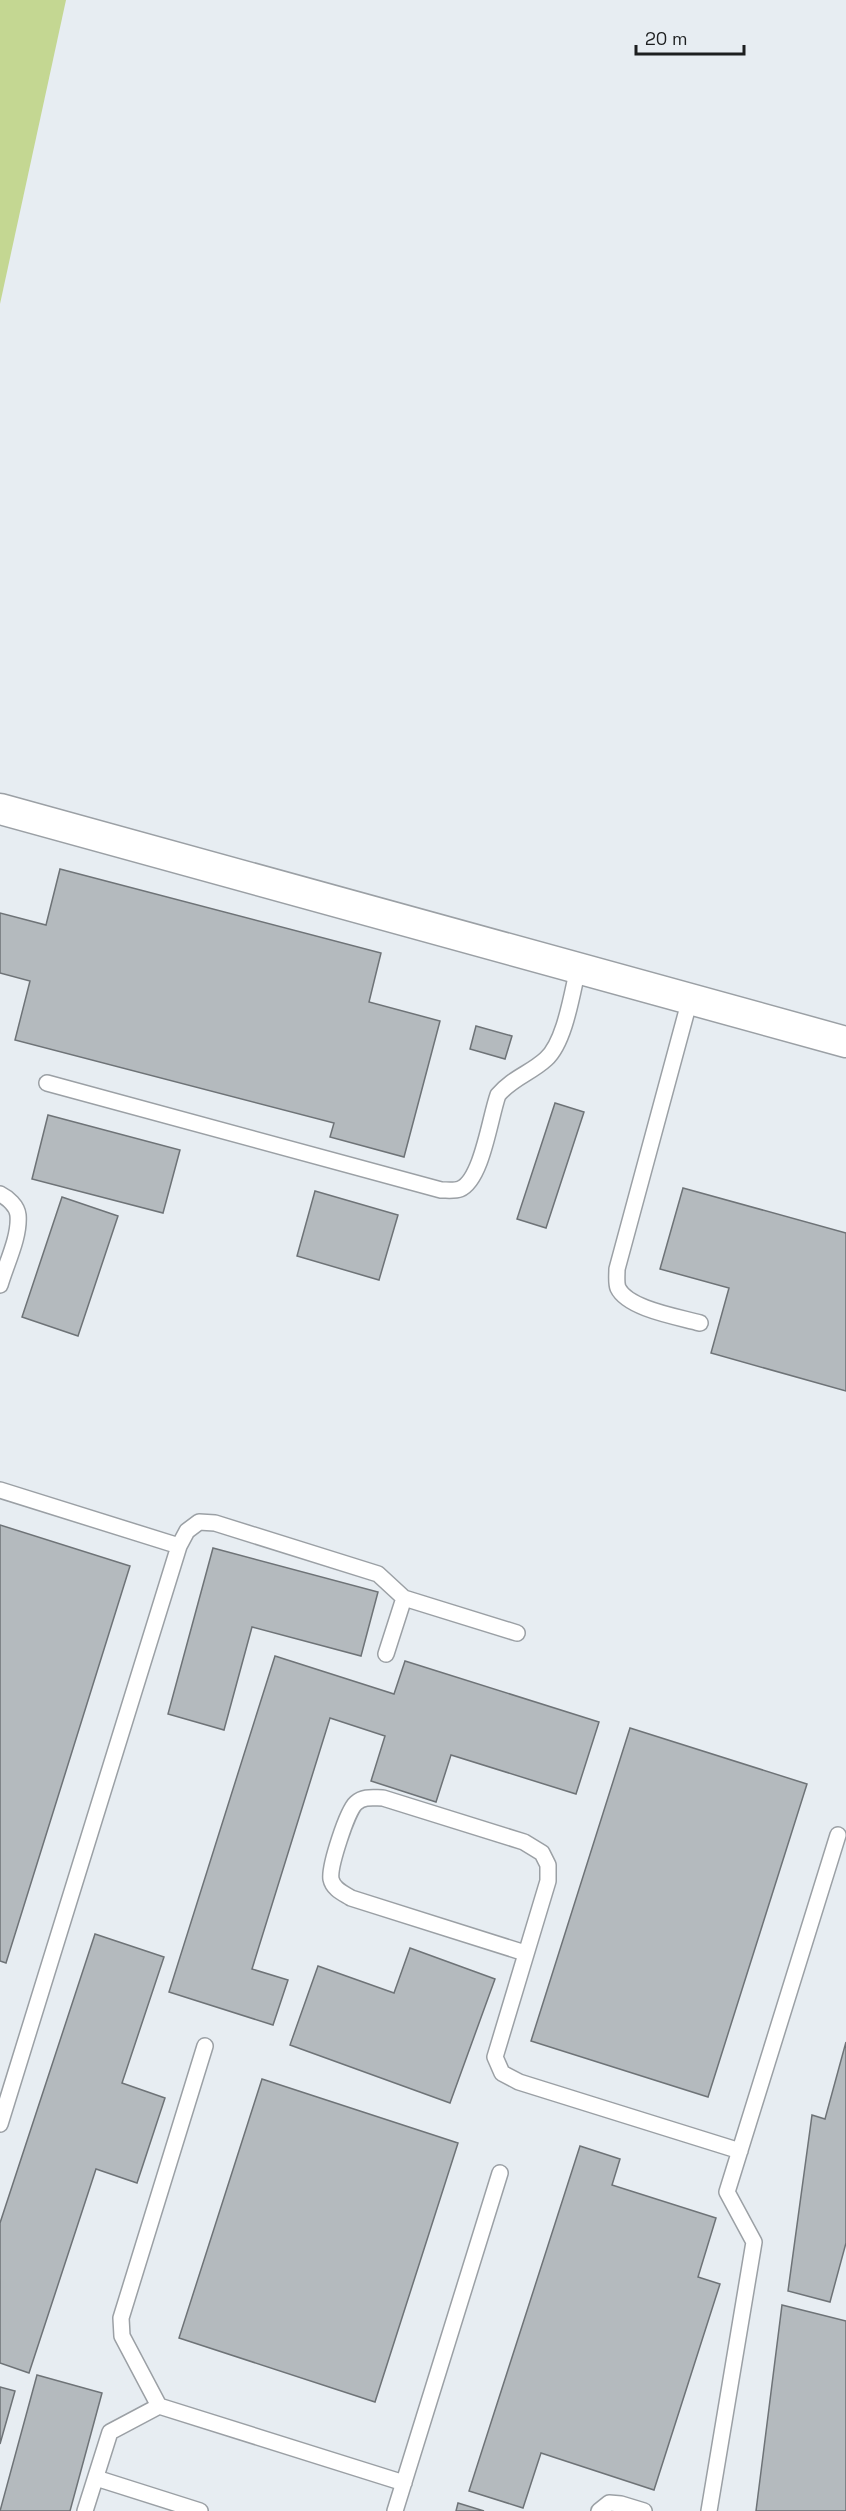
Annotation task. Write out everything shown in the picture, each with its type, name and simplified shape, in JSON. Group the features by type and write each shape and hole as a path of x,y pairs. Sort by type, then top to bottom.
{"street":[{"path":"0,808 846,1042"}],"lane":[{"path":"47,1083 441,1190 459,1189 470,1182 477,1169 498,1095 506,1085 548,1058 556,1046 578,968"},
{"path":"690,999 617,1269 617,1286 624,1297 639,1306 700,1323"},
{"path":"0,1194 9,1199 18,1213 16,1232 0,1285"},
{"path":"0,1490 179,1546"},
{"path":"0,2124 179,1546 187,1531 199,1522 215,1523 378,1574 404,1598 517,1633"},
{"path":"386,1654 404,1598"},
{"path":"525,1953 351,1898 336,1889 331,1878 333,1863 347,1818 354,1804 365,1797 383,1798 524,1842 542,1853 548,1865 548,1881 495,2057 502,2073 519,2082 740,2151"},
{"path":"710,2511 754,2242 728,2192 838,1835"},
{"path":"205,2046 121,2318 122,2336 159,2406 404,2483"},
{"path":"395,2511 500,2173"},
{"path":"85,2511 110,2432 159,2406"},
{"path":"96,2478 200,2511"},
{"path":"599,2511 609,2503 644,2511"}],"green space":[{"path":"0,0 66,0 0,304"}],"building":[{"path":"60,869 381,953 369,1002 440,1021 404,1157 330,1137 334,1123 15,1040 30,981 0,973 0,913 46,925"},
{"path":"476,1026 512,1036 505,1059 470,1049"},
{"path":"555,1103 584,1112 546,1228 517,1219"},
{"path":"48,1115 180,1150 163,1213 32,1179"},
{"path":"683,1188 846,1233 846,1391 711,1353 729,1288 660,1269"},
{"path":"315,1191 398,1215 379,1280 297,1256"},
{"path":"62,1197 118,1216 78,1336 22,1317"},
{"path":"0,1525 130,1566 6,1963 0,1961"},
{"path":"213,1548 378,1592 361,1656 252,1627 224,1730 168,1714"},
{"path":"275,1656 394,1694 405,1661 599,1722 576,1794 451,1755 436,1802 371,1781 385,1736 330,1718 252,1969 288,1980 273,2025 169,1992"},
{"path":"630,1728 807,1784 708,2097 531,2041"},
{"path":"95,1934 164,1957 122,2083 165,2098 137,2183 96,2169 29,2373 0,2363 0,2223"},
{"path":"410,1948 495,1979 450,2103 290,2045 318,1966 394,1993"},
{"path":"846,2042 846,2243 830,2302 788,2291 812,2115 825,2119"},
{"path":"262,2079 458,2143 375,2402 179,2338"},
{"path":"580,2146 620,2159 612,2185 716,2218 698,2277 720,2284 654,2490 541,2453 523,2508 469,2491"},
{"path":"782,2305 846,2321 846,2511 756,2511"},
{"path":"37,2375 102,2393 70,2511 0,2511"},
{"path":"0,2387 15,2391 0,2444"},
{"path":"458,2503 484,2511 456,2511"}]}
